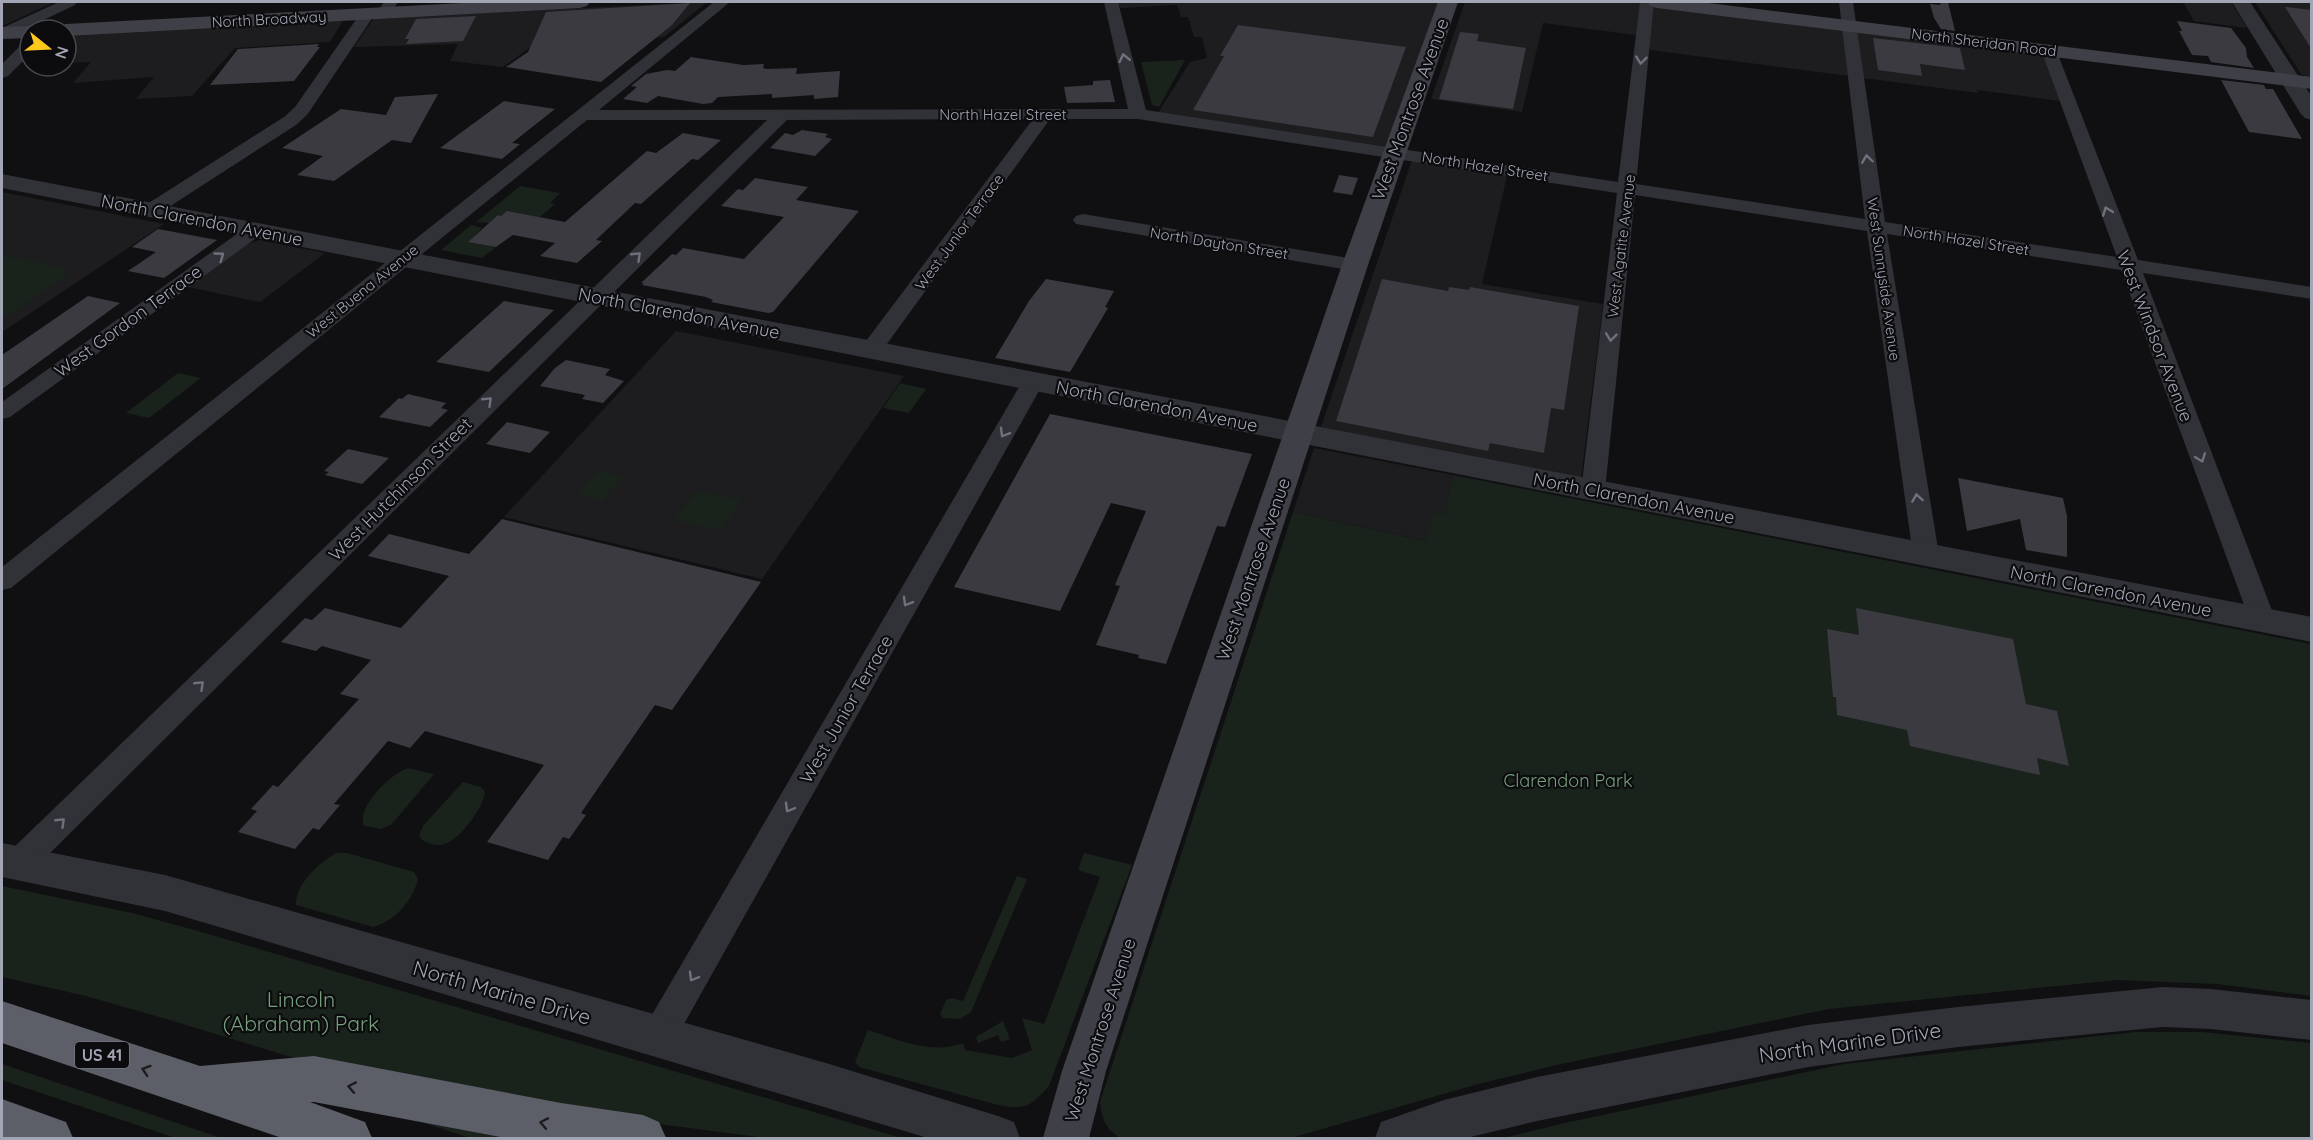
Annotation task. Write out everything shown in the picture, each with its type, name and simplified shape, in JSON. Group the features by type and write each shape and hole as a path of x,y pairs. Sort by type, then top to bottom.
{"highway":[{"name":"US 41","path":"2,1022 349,1138"},
{"path":"202,1088 314,1079 561,1126 643,1138"},
{"path":"2,1122 50,1138"}],"main road":[{"name":"North Broadway","path":"78,29 381,9 569,2"},
{"name":"West Montrose Avenue","path":"1066,1138 1084,1071 1354,265 1448,2"},
{"name":"North Sheridan Road","path":"1657,2 2301,82"},
{"path":"3,33 18,32"}],"street":[{"path":"3,33 70,2"},
{"name":"West Buena Avenue","path":"2,581 723,2"},
{"path":"1111,2 1138,114"},
{"name":"West Agatite Avenue","path":"1593,490 1647,2"},
{"name":"West Sunnyside Avenue","path":"1846,2 1876,227 1926,555"},
{"path":"2241,2 2301,82 2312,114"},
{"path":"151,210 290,121 301,111 381,9"},
{"name":"West Windsor Avenue","path":"2049,50 2128,266 2263,621"},
{"path":"2,73 18,57"},
{"name":"West Junior Terrace","path":"871,350 1046,113"},
{"name":"North Hazel Street","path":"581,115 1138,114 2312,293"},
{"name":"West Hutchinson Street","path":"10,861 781,116"},
{"name":"North Clarendon Avenue","path":"2,181 2312,630"},
{"name":"North Dayton Street","path":"1083,220 1354,265"},
{"name":"West Gordon Terrace","path":"2,412 255,230"},
{"name":"West Junior Terrace","path":"658,1037 1033,382"},
{"name":"North Marine Drive","path":"10,861 151,890 826,1085 998,1138"},
{"name":"North Marine Drive","path":"1397,1138 1444,1122 1548,1097 1797,1048 1889,1036 2163,1007 2211,1009 2312,1020"}],"shaded area":[{"path":"2,2 55,2 18,18 2,26"},
{"path":"707,2 664,37 535,44 503,67 450,61 458,44 354,47 374,18"},
{"path":"1118,2 1443,2 1390,147 1158,113 1190,62 1207,58 1202,37 1194,37 1188,17 1181,17 1177,5 1120,8"},
{"path":"1465,2 1653,2 2049,50 2067,102 1977,90 1978,93 1642,49 1643,36 1543,23 1522,112 1431,99"},
{"path":"2183,2 2231,2 2247,28 2194,21"},
{"path":"2255,2 2311,2 2311,78 2301,74"},
{"path":"344,19 330,42 235,48 192,96 136,99 154,77 73,83 91,62 78,63 78,34"},
{"path":"1412,160 1507,176 1482,284 1603,304 1581,479 1321,427"},
{"path":"2,192 164,224 2,332"},
{"path":"259,240 325,253 260,302 188,287 248,244"},
{"path":"676,331 904,376 762,579 504,517"},
{"path":"1314,448 1453,475 1445,515 1427,541 1293,512"}],"green space":[{"path":"1185,60 1159,107 1152,105 1141,62"},
{"path":"520,186 560,193 550,203 555,204 525,230 498,215 489,223 476,222"},
{"path":"471,225 482,228 469,242 496,247 482,258 441,250"},
{"path":"2,255 66,268 67,276 2,319"},
{"path":"178,373 201,378 149,418 126,413"},
{"path":"900,383 926,389 909,413 883,408"},
{"path":"599,471 623,477 602,501 577,495"},
{"name":"Clarendon Park","path":"1453,475 2311,644 2311,996 2217,984 2117,980 1829,1009 1561,1064 1478,1084 1291,1138 1121,1138 1116,1135 1106,1124 1100,1102 1293,512 1426,541 1433,513 1445,514"},
{"path":"697,491 742,500 720,530 674,520"},
{"path":"408,768 434,774 391,825 381,829 364,826 365,810 376,792 392,777"},
{"path":"463,782 481,787 485,792 481,805 472,820 460,834 446,844 435,845 422,840 419,835 423,826"},
{"path":"336,853 347,853 414,872 418,879 416,887 396,915 373,927 296,905 299,889 309,875 322,862"},
{"path":"1084,853 1132,865 1049,1086 1037,1099 1021,1107 998,1105 859,1067 855,1062 868,1030 915,1045 939,1047 963,1043 965,1050 1012,1058 1032,1050 1022,1018 1044,1024 1100,877 1078,870"},
{"path":"1017,876 1027,879 971,1012 960,1019 943,1018 940,1014 946,1000 952,998 963,1001"},
{"name":"Lincoln (Abraham) Park","path":"2,886 132,913 198,931 902,1138 765,1138 620,1119 344,1073 86,996 2,977"},
{"path":"1003,1021 1010,1039 1001,1042 998,1035 978,1043 976,1037"},
{"path":"2135,1032 2202,1032 2311,1043 2311,1138 1504,1138 1844,1064"},
{"path":"2,1064 221,1138 176,1138 2,1080"},
{"path":"421,1122 470,1125 537,1138 470,1138"}],"building":[{"path":"1941,2 1948,2 1955,31 1941,29 1934,18 1930,4 1940,5"},
{"path":"690,3 672,25 601,82 506,67 528,52 546,12"},
{"path":"2285,7 2312,10 2312,50"},
{"path":"476,16 463,41 406,44 409,39 405,39 416,19"},
{"path":"2177,21 2231,28 2246,48 2247,57 2254,68 2211,62 2208,56 2192,55 2179,31 2182,31"},
{"path":"1238,25 1406,47 1373,137 1193,110 1224,56 1220,56"},
{"path":"1460,32 1479,34 1477,41 1526,48 1513,109 1439,99"},
{"path":"1873,38 1960,48 1965,70 1920,64 1922,76 1878,70"},
{"path":"319,44 317,47 320,47 294,81 210,85 238,49"},
{"path":"691,57 743,65 764,64 763,68 767,69 797,68 796,74 840,71 838,97 814,99 814,95 772,98 772,94 718,97 712,103 703,104 658,96 647,103 623,99 637,87 631,86 646,74 667,70 675,71"},
{"path":"1110,80 1115,102 1067,103 1064,87 1093,85 1093,81"},
{"path":"2221,80 2264,85 2266,89 2273,89 2302,139 2249,132"},
{"path":"438,94 411,143 392,140 334,181 297,175 323,156 282,148 341,109 386,115 395,97"},
{"path":"504,101 555,109 512,143 520,144 502,159 440,148"},
{"path":"802,130 828,134 825,137 832,139 815,156 770,148 785,133 793,135"},
{"path":"683,133 721,140 698,160 692,159 641,204 635,203 596,240 602,241 577,263 540,256 555,243 513,235 496,247 468,242 498,215 501,216 507,211 565,222 647,151 656,153"},
{"path":"1339,175 1358,178 1352,195 1333,192"},
{"path":"755,178 808,187 796,200 859,211 773,312 711,302 713,300 706,297 642,285 644,283 641,283 672,254 676,255 683,248 744,259 784,217 721,206 738,189 743,190"},
{"path":"158,229 217,240 164,278 128,271 156,252 132,247"},
{"path":"1046,279 1114,291 1105,307 1108,308 1070,372 995,358 1029,301"},
{"path":"1382,279 1448,291 1449,287 1469,290 1470,287 1579,306 1564,410 1551,408 1544,453 1490,443 1488,451 1336,421"},
{"path":"88,296 120,303 2,389 2,355"},
{"path":"504,301 554,310 489,372 436,362"},
{"path":"566,360 610,369 605,375 624,381 603,403 582,399 585,395 540,386 555,368"},
{"path":"408,394 446,403 441,408 448,410 430,427 379,417 399,398 402,399"},
{"path":"1050,414 1252,454 1225,527 1217,526 1166,664 1096,645 1120,586 1115,585 1146,511 1111,503 1060,611 954,587"},
{"path":"507,422 550,432 530,453 486,444"},
{"path":"348,449 389,458 362,484 325,475 329,472 324,471"},
{"path":"1958,478 2063,498 2067,516 2067,557 2026,550 2020,519 1967,531"},
{"path":"502,519 761,582 672,710 655,705 581,813 586,815 569,839 563,837 548,860 487,842 544,765 425,731 410,748 388,741 334,804 340,805 319,830 313,828 295,849 238,832 257,811 251,809 273,785 278,787 359,699 340,694 371,660 322,646 316,651 281,642 305,618 312,620 325,608 401,628 449,576 368,556 389,534 469,554"},
{"path":"1856,608 2013,639 2026,704 2057,711 2069,766 2037,758 2040,775 1910,746 1907,730 1837,715 1836,697 1833,697 1827,629 1859,635"}]}
